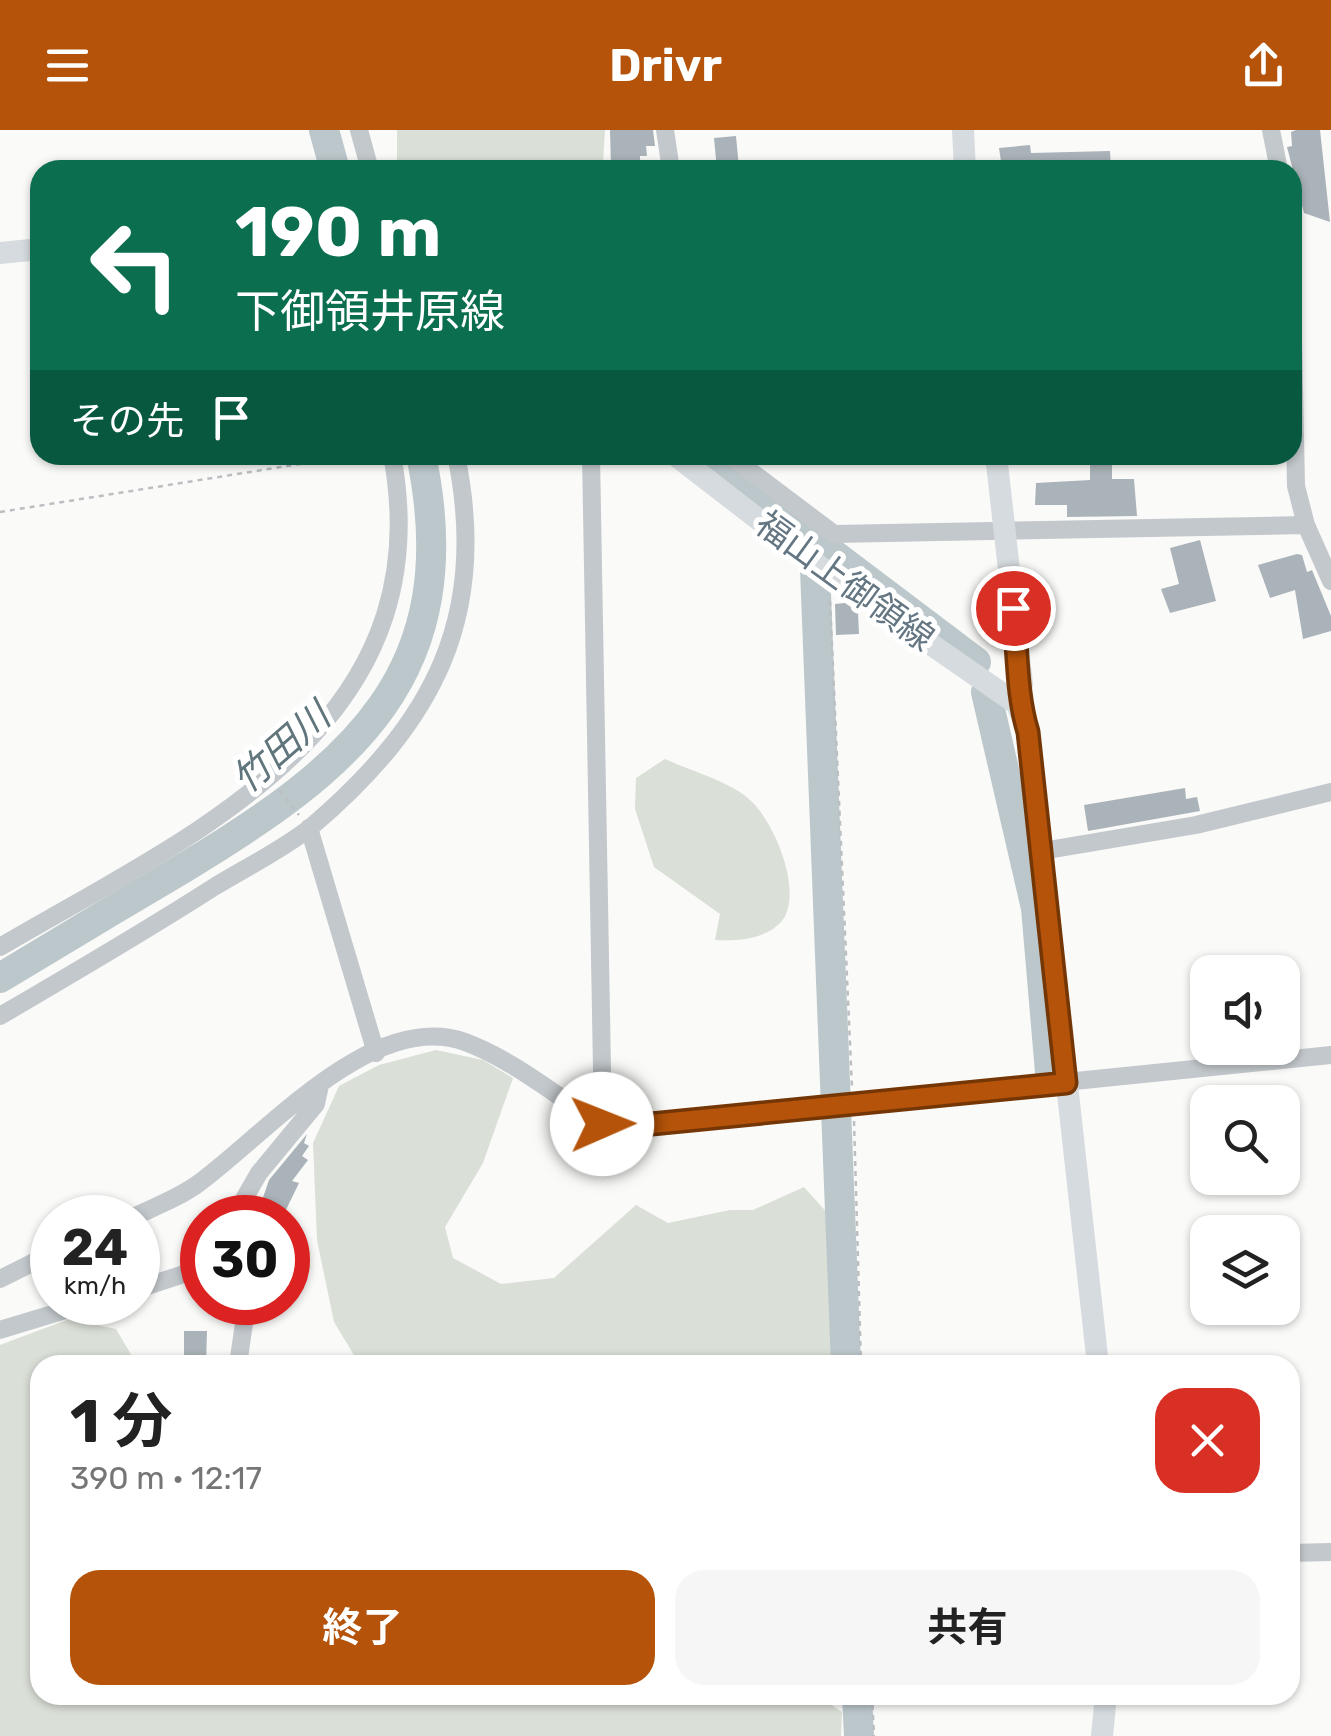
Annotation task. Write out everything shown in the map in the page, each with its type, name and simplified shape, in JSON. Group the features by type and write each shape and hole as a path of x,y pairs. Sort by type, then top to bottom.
{"main road":[{"path":"963,130 964,160"},
{"path":"0,253 30,249"},
{"name":"福山上御領線","path":"695,465 829,574 1017,704"},
{"path":"997,465 1022,684 1017,704 1028,732 1097,1355"},
{"path":"1102,1736 1105,1705"}],"street":[{"path":"359,130 367,160"},
{"path":"665,130 667,160"},
{"path":"1272,130 1277,160"},
{"path":"0,947 205,827 304,748 330,720 377,644 394,585 399,516 393,465"},
{"path":"0,1016 307,826 378,761 422,708 451,647 466,576 466,527 457,465"},
{"path":"592,465 602,1124"},
{"path":"742,465 834,534 1306,525"},
{"path":"1296,465 1296,486 1306,525 1331,581"},
{"path":"1042,851 1196,825 1331,792"},
{"path":"307,826 376,1053"},
{"path":"160,1204 194,1187 300,1097 376,1053 414,1038 462,1041 602,1124 621,1127 1331,1055"},
{"path":"246,1195 316,1104 320,1086"},
{"path":"0,1279 30,1264"},
{"path":"0,1330 30,1321"},
{"path":"239,1355 243,1325"},
{"path":"1300,1553 1331,1552"}],"path":[{"path":"0,512 302,465"},
{"path":"829,574 862,1355"},
{"path":"273,782 307,826"},
{"path":"872,1705 874,1736"}],"shaded area":[{"path":"397,130 605,130 603,160 397,160"},
{"path":"665,759 742,793 768,824 784,858 790,894 781,922 767,933 715,940 720,914 654,867 635,809 636,778"},
{"path":"436,1050 483,1060 513,1078 483,1163 445,1227 453,1258 501,1284 554,1278 636,1205 668,1223 730,1210 753,1210 804,1187 830,1216 835,1355 354,1355 334,1322 317,1240 313,1143 339,1086 379,1065"},
{"path":"53,1325 116,1329 131,1355 30,1355 30,1705 832,1705 842,1712 841,1736 0,1736 0,1345"}],"building":[{"path":"610,130 653,130 655,146 646,146 647,156 640,156 640,160 611,160"},
{"path":"1320,130 1330,222 1304,213 1302,160 1290,160 1287,147 1292,146 1291,132"},
{"path":"736,136 738,160 716,160 714,138"},
{"path":"1030,145 1031,153 1110,151 1110,160 1001,160 999,148"},
{"path":"1090,465 1112,465 1112,479 1134,479 1137,516 1067,517 1067,505 1035,505 1036,483 1090,480"},
{"path":"1200,540 1216,601 1170,613 1161,589 1179,584 1170,548"},
{"path":"1302,555 1307,572 1312,570 1331,616 1331,631 1303,639 1295,590 1270,598 1258,565"},
{"path":"845,603 858,612 859,634 836,635 835,604"},
{"path":"1185,788 1186,799 1197,797 1200,811 1088,831 1084,805"},
{"path":"307,1134 304,1143 309,1146 302,1156 308,1160 292,1181 299,1183 293,1195 264,1195 269,1180"},
{"path":"184,1331 207,1331 206,1355 184,1355"}],"waterway":[{"name":"竹田川","path":"324,130 332,160"},
{"name":"竹田川","path":"0,978 243,831 298,792 345,750 383,705 411,655 427,597 431,531 422,465"},
{"path":"715,465 976,662"},
{"path":"814,543 846,1355"},
{"path":"986,692 1036,908 1050,1072"},
{"path":"857,1705 859,1736"}],"route":[{"path":"602,1124 621,1127 1066,1083 1028,732 1017,704 1022,684 1013,608"}]}
